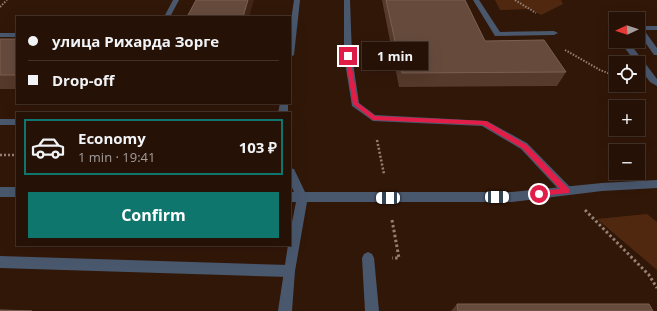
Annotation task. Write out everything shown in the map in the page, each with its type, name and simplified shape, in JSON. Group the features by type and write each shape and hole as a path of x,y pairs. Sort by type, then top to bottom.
{"street":[{"path":"168,16 176,0"},
{"path":"291,47 297,0"},
{"path":"347,0 348,56 355,104 373,118 484,123 524,146 566,191"},
{"path":"476,0 498,34 554,34"},
{"path":"657,28 639,28 657,53"},
{"path":"0,35 16,35"},
{"path":"629,48 653,80 657,83"},
{"path":"0,122 16,122"},
{"path":"285,311 296,197 291,176"},
{"path":"296,197 512,197 602,187 657,184"},
{"path":"0,192 16,192"},
{"path":"368,258 372,311"},
{"path":"0,262 289,271"}],"path":[{"path":"0,7 7,0"},
{"path":"554,34 563,49 600,70 609,73"},
{"path":"0,155 16,155"},
{"path":"566,191 649,275 657,288"}],"shaded area":[{"path":"495,0 561,0 563,4 541,15 531,9 500,10"},
{"path":"647,214 657,222 657,270 597,219"}],"building":[{"path":"196,0 248,0 243,16 188,16"},
{"path":"386,0 465,0 485,41 544,40 566,72 402,73"},
{"path":"0,39 16,39 16,75 0,75"},
{"path":"457,304 649,304 653,311 458,311"},
{"path":"0,310 32,311 0,311"}],"route":[{"path":"348,56 355,104 373,118 484,123 524,146 566,191 539,194"}]}
